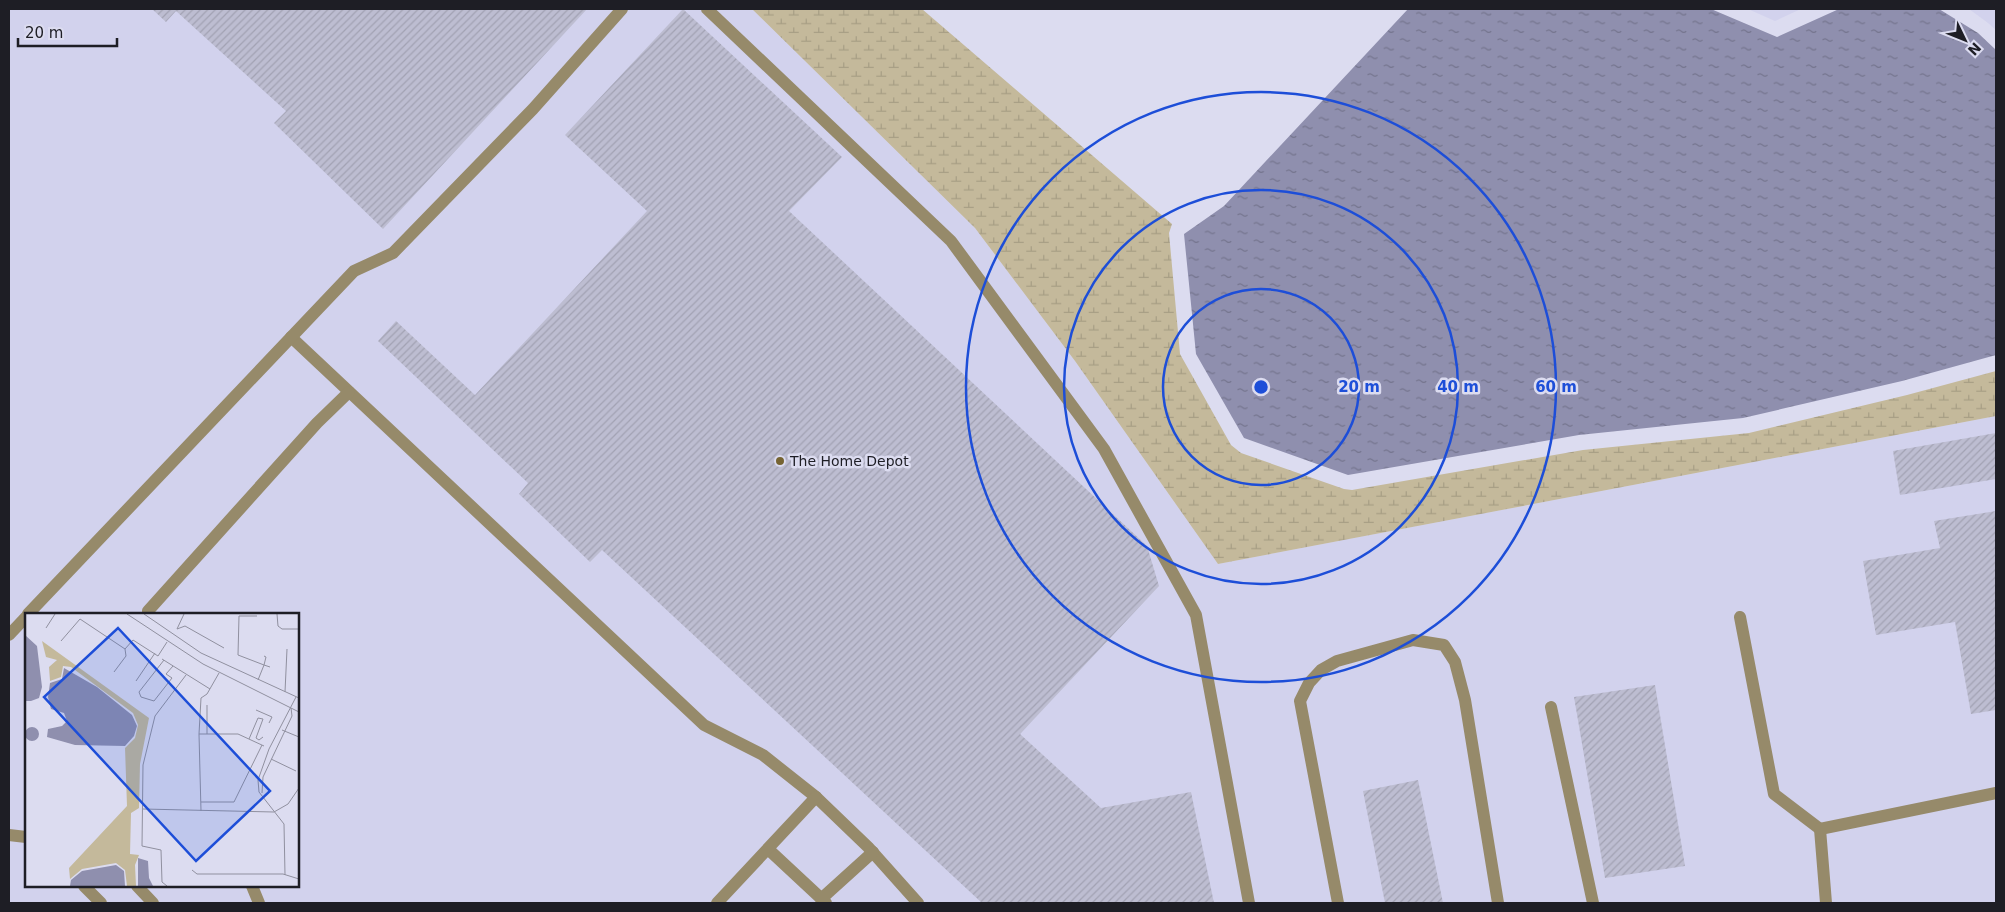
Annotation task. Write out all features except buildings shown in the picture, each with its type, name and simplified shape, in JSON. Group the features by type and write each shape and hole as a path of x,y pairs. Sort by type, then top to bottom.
{"lane":[{"path":"30,613 354,271 392,253 533,109 622,9"},
{"path":"707,9 951,241 1104,449 1196,614 1249,903"},
{"path":"291,337 704,725 763,755 816,797 873,852 918,903"},
{"path":"149,613 148,611 154,604 317,423 349,392"},
{"path":"1740,617 1774,794 1820,829 1826,903"},
{"path":"9,635 25,618"},
{"path":"1338,903 1300,701 1309,684 1321,670 1337,661 1413,640 1444,645 1455,662 1465,700 1498,903"},
{"path":"1551,707 1593,903"},
{"path":"1820,829 1996,793"},
{"path":"717,903 816,797"},
{"path":"9,835 25,837"},
{"path":"768,849 823,901 873,852"},
{"path":"85,887 100,903"},
{"path":"138,887 153,903"},
{"path":"252,887 259,903"}],"shaded area":[{"path":"9,9 752,9 975,228 1075,361 1218,564 1996,416 1996,903 9,903"},
{"path":"1748,9 1801,9 1775,21"},
{"path":"1969,9 1996,9 1996,30 1988,23"}],"green space":[{"path":"752,9 922,9 1172,224 1169,233 1180,354 1231,445 1241,453 1344,489 1352,490 1583,450 1749,433 1907,395 1996,371 1996,416 1218,564 1075,361 975,228"}],"water":[{"path":"1408,9 1711,9 1777,37 1839,9 1939,9 1978,33 1996,50 1996,355 1902,381 1743,418 1579,435 1348,475 1244,438 1196,354 1184,234 1224,206"}],"place":[{"name":"The Home Depot","path":"780,461"}]}
